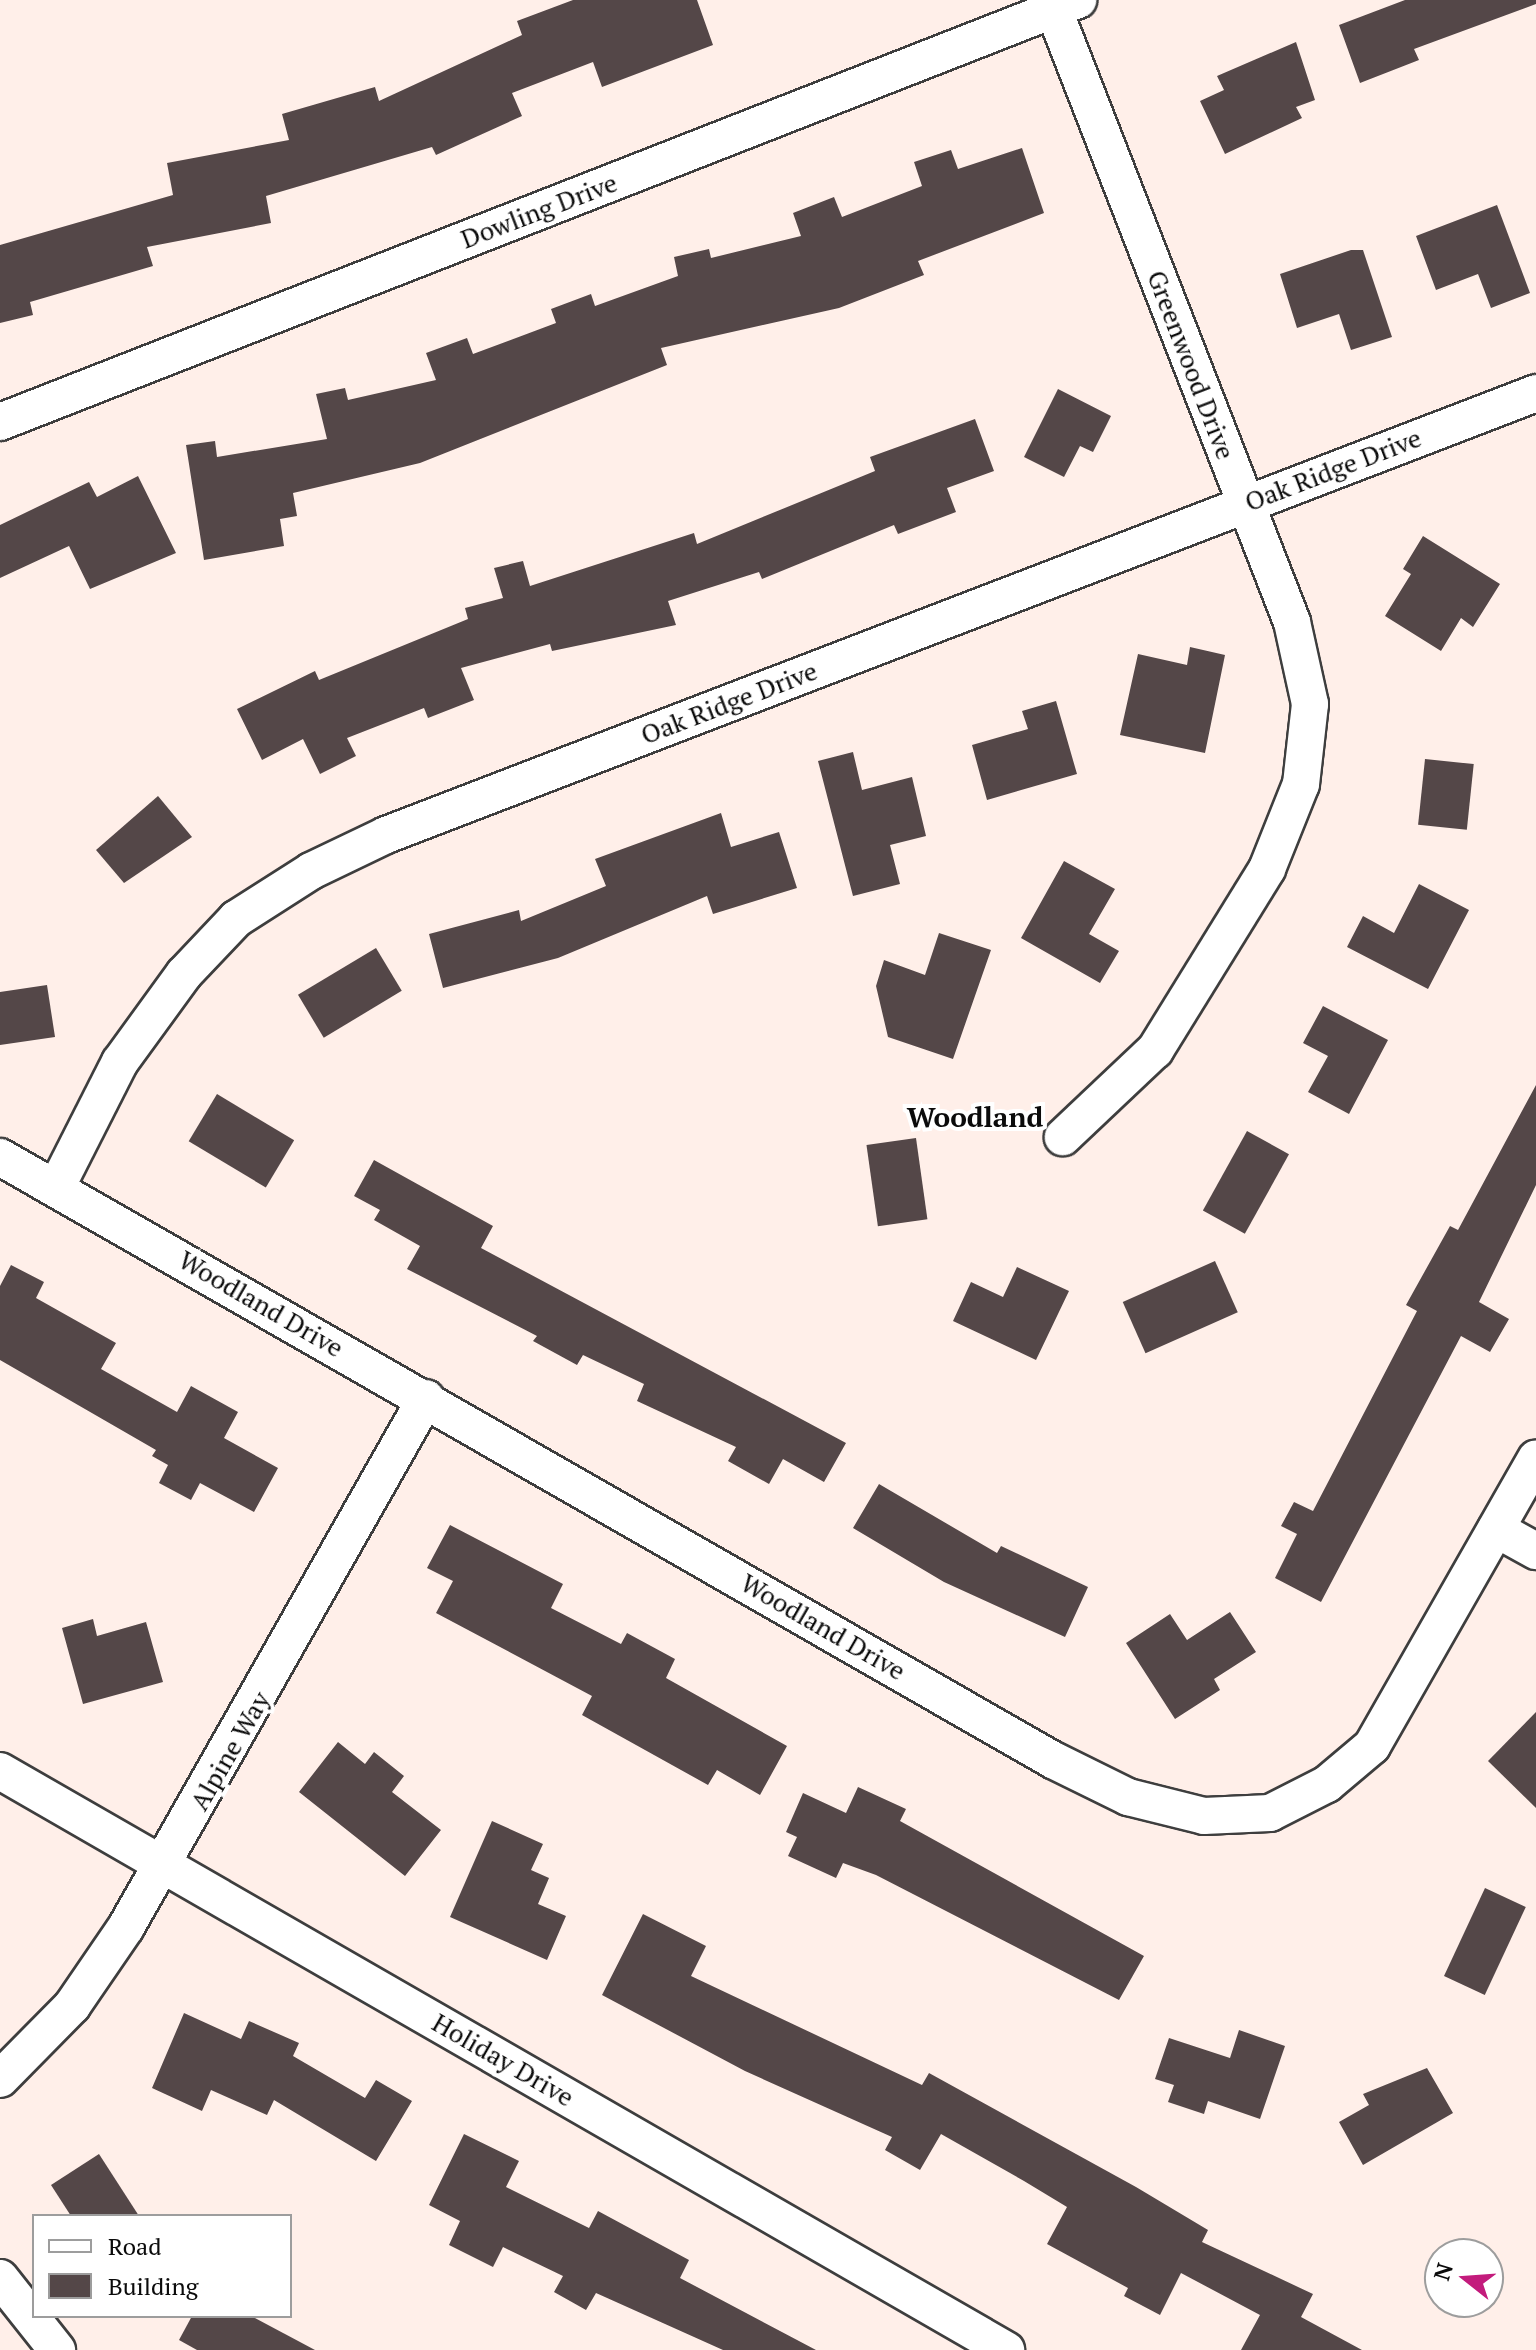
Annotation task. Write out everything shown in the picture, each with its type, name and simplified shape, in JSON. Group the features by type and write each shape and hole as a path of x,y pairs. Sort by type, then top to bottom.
{"street":[{"name":"Dowling Drive","path":"0,422 1060,3"},
{"name":"Greenwood Drive","path":"1060,3 1245,504 1292,622 1310,704 1301,784 1267,869 1155,1050 1063,1137"},
{"name":"Oak Ridge Drive","path":"56,1188 120,1062 184,974 236,919 311,871 386,835 1536,393"},
{"name":"Woodland Drive","path":"0,1157 426,1398 1053,1760 1128,1797 1204,1816 1270,1813 1327,1784 1372,1746 1536,1458"},
{"name":"Alpine Way","path":"0,2079 72,2006 163,1864 426,1398"},
{"path":"1496,1529 1536,1551"},
{"name":"Holiday Drive","path":"0,1771 1006,2350"},
{"path":"0,2278 57,2350"}],"building":[{"path":"573,0 697,0 713,45 602,87 593,62 512,93 522,116 436,155 432,147 266,196 271,223 147,247 153,266 30,302 33,315 0,323 0,245 173,195 167,163 289,140 282,114 375,87 379,101 522,35 517,21"},
{"path":"1405,0 1536,0 1536,4 1414,49 1419,60 1360,83 1339,25"},
{"path":"1296,42 1315,100 1296,107 1302,118 1225,154 1200,101 1224,90 1217,76"},
{"path":"1022,148 1044,213 918,261 924,275 839,308 661,348 667,365 420,463 293,493 297,516 280,519 284,546 204,560 186,445 215,441 217,457 327,439 316,394 345,388 348,400 436,380 426,353 467,338 473,354 556,323 551,309 591,294 595,306 678,276 674,257 709,249 711,258 801,236 793,213 834,197 842,217 922,186 914,162 951,150 958,169"},
{"path":"1497,205 1530,293 1491,308 1478,274 1436,290 1416,236"},
{"path":"1351,250 1363,250 1392,337 1351,350 1339,314 1297,328 1280,274"},
{"path":"1058,389 1111,416 1093,452 1080,446 1064,477 1024,457"},
{"path":"975,419 994,471 947,488 956,512 898,534 894,525 762,579 759,572 668,601 676,625 552,651 550,644 461,668 474,700 428,718 424,708 347,738 356,756 320,774 303,739 262,760 237,709 315,671 319,680 468,619 465,608 503,598 494,568 523,561 530,586 694,533 697,544 875,471 870,457"},
{"path":"138,476 176,553 90,589 69,546 0,578 0,525 89,482 97,497"},
{"path":"1423,536 1500,584 1473,627 1461,618 1441,651 1385,616 1411,574 1403,569"},
{"path":"1190,647 1225,655 1205,753 1120,735 1138,654 1187,665"},
{"path":"1056,701 1077,774 987,800 972,745 1028,729 1022,711"},
{"path":"853,752 862,790 912,777 926,836 890,845 900,884 853,896 818,761"},
{"path":"1425,759 1474,764 1467,830 1418,825"},
{"path":"158,796 192,837 124,883 96,850"},
{"path":"721,813 731,847 779,832 797,888 713,914 707,896 558,958 443,988 429,934 519,910 521,921 606,886 595,859"},
{"path":"1064,861 1115,889 1089,934 1119,951 1100,983 1021,938"},
{"path":"1419,884 1469,910 1428,989 1347,947 1363,916 1394,933"},
{"path":"939,933 991,950 953,1059 888,1037 876,986 884,960 925,975"},
{"path":"376,948 402,991 324,1038 298,995"},
{"path":"47,985 55,1037 0,1045 0,992"},
{"path":"1323,1006 1388,1040 1349,1114 1308,1092 1328,1056 1303,1043"},
{"path":"1536,1085 1536,1185 1479,1302 1509,1319 1490,1352 1461,1336 1321,1602 1275,1578 1297,1534 1281,1526 1294,1502 1313,1511 1417,1311 1406,1305 1450,1226 1458,1230"},
{"path":"217,1094 294,1140 266,1187 189,1141"},
{"path":"1247,1131 1289,1154 1245,1234 1203,1211"},
{"path":"916,1138 927,1219 878,1226 866,1145"},
{"path":"374,1160 493,1226 481,1248 846,1443 824,1482 783,1459 769,1484 728,1461 736,1447 637,1401 644,1384 583,1355 577,1365 533,1341 537,1336 407,1269 420,1246 374,1220 380,1210 354,1196"},
{"path":"1215,1261 1238,1312 1146,1353 1123,1302"},
{"path":"11,1265 44,1282 36,1298 116,1343 101,1369 177,1412 191,1386 238,1412 224,1438 278,1468 254,1512 200,1483 191,1500 159,1483 168,1465 152,1456 156,1450 0,1360 0,1286"},
{"path":"1017,1267 1069,1291 1036,1360 953,1321 971,1282 1003,1297"},
{"path":"879,1484 997,1553 1001,1546 1088,1587 1065,1637 944,1582 853,1528"},
{"path":"450,1525 563,1584 551,1608 621,1644 627,1633 675,1659 666,1678 787,1746 760,1795 717,1770 708,1785 582,1715 592,1696 436,1613 453,1581 427,1568"},
{"path":"1230,1612 1256,1652 1214,1679 1220,1690 1175,1719 1126,1643 1170,1614 1187,1640"},
{"path":"93,1619 97,1636 146,1622 163,1682 83,1704 62,1628"},
{"path":"1536,1712 1536,1808 1488,1761"},
{"path":"338,1742 365,1764 374,1752 404,1776 392,1792 441,1830 405,1876 299,1792"},
{"path":"858,1787 906,1809 900,1821 1144,1956 1119,2000 876,1875 843,1863 836,1878 788,1856 797,1837 786,1832 803,1793 846,1813"},
{"path":"492,1821 543,1844 531,1870 549,1878 538,1904 566,1916 547,1960 450,1917"},
{"path":"1485,1888 1526,1907 1485,1995 1444,1976"},
{"path":"643,1914 706,1946 691,1976 922,2085 929,2073 1136,2187 1208,2230 1202,2242 1313,2294 1301,2317 1362,2350 1241,2350 1260,2315 1181,2273 1160,2315 1124,2296 1128,2288 1047,2244 1067,2207 1024,2181 941,2134 920,2170 885,2150 892,2137 745,2071 602,1995"},
{"path":"184,2013 241,2039 249,2021 299,2043 293,2056 365,2098 376,2080 412,2101 376,2161 274,2100 267,2115 211,2090 202,2111 152,2088"},
{"path":"1239,2030 1285,2046 1260,2119 1208,2101 1204,2114 1168,2102 1174,2085 1155,2079 1169,2038 1230,2058"},
{"path":"1427,2068 1453,2113 1363,2165 1339,2122 1369,2105 1363,2094"},
{"path":"464,2134 519,2161 506,2187 589,2228 598,2211 689,2260 680,2278 816,2350 723,2350 596,2293 586,2310 554,2292 563,2276 503,2247 493,2267 449,2245 460,2221 429,2205"},
{"path":"99,2154 138,2214 70,2214 51,2185"},
{"path":"191,2318 255,2318 315,2350 197,2350 179,2340"}],"district":[{"name":"Woodland","path":"975,1117"}]}
